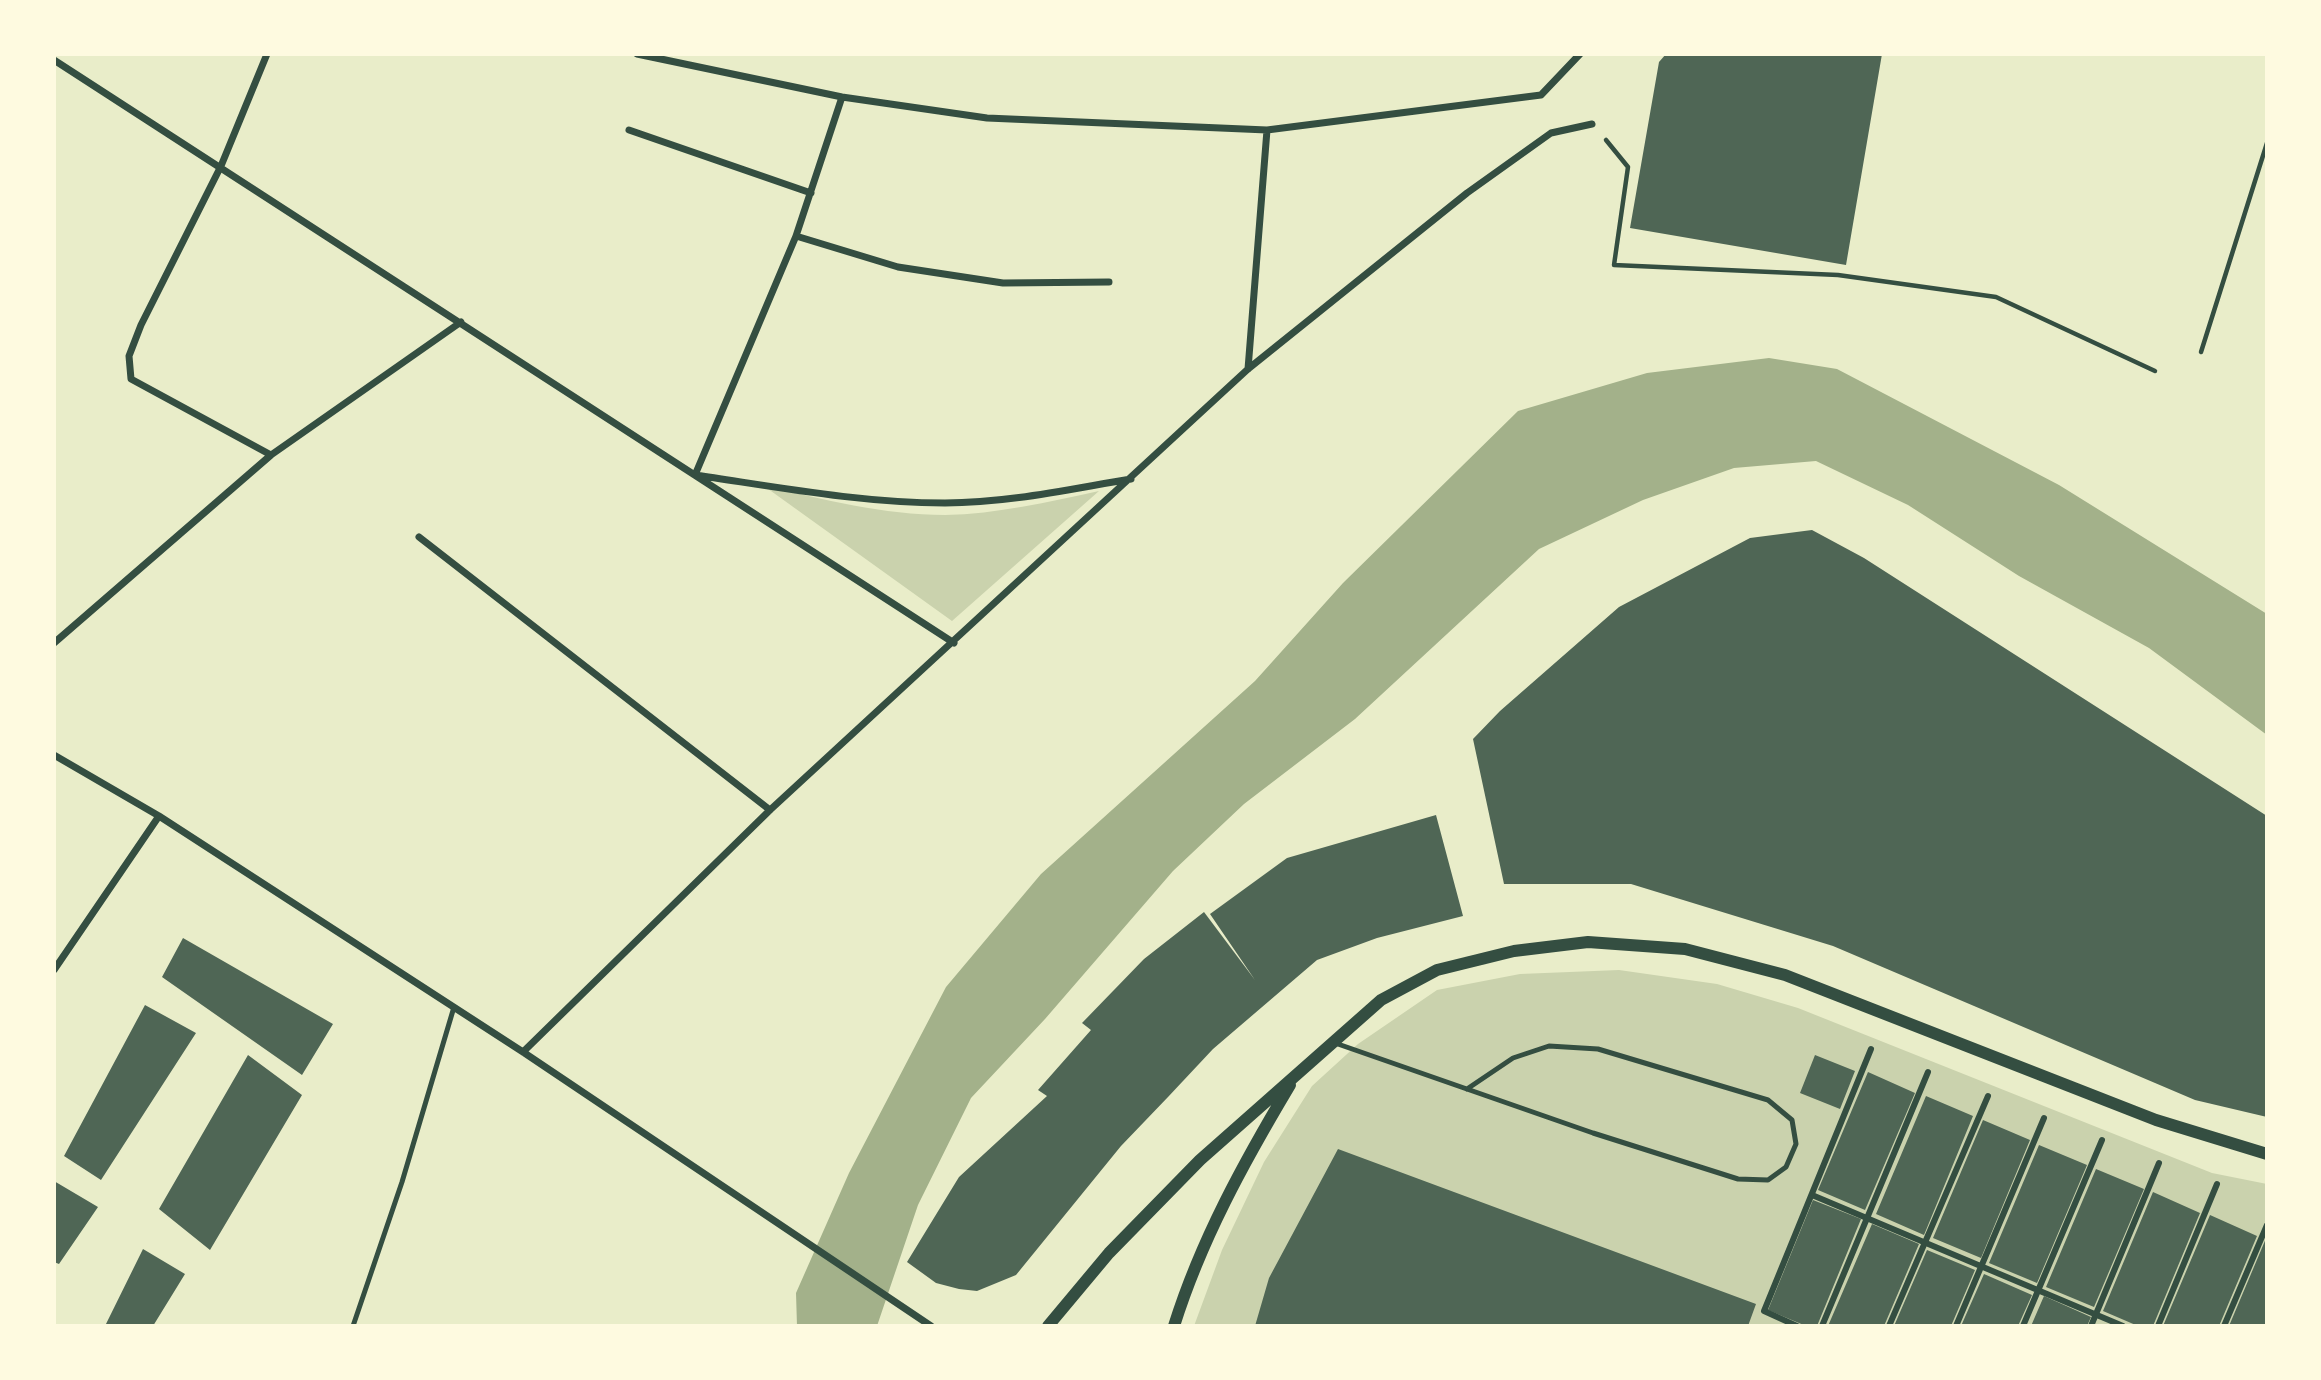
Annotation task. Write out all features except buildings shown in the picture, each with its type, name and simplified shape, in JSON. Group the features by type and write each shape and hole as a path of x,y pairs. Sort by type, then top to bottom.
{"street":[{"path":"267,54 221,166 141,325 129,356 131,379 271,455"},
{"path":"637,54 842,97 987,118 1268,130 1541,94 1580,54"},
{"path":"54,60 954,643"},
{"path":"695,475 796,236 842,97"},
{"path":"523,1052 770,810 1248,369 1467,193 1550,133 1592,124"},
{"path":"629,130 811,193"},
{"path":"1248,369 1268,130"},
{"path":"796,236 898,267 1003,283 1109,282"},
{"path":"54,643 271,455 461,323"},
{"path":"695,475 810,491 944,503 995,501 1132,478"},
{"path":"419,537 770,810"},
{"path":"54,755 159,816 454,1007 931,1326"},
{"path":"54,970 159,816"},
{"path":"1048,1326 1109,1253 1200,1160 1381,1000 1437,970 1514,951 1588,942 1685,949 1785,975 2131,1111 2267,1154"},
{"path":"1797,1326 1764,1311 1871,1049"},
{"path":"1822,1326 1928,1072"},
{"path":"1174,1326 1185,1290 1234,1178 1297,1073"},
{"path":"1889,1326 1988,1096"},
{"path":"1956,1326 2044,1118"},
{"path":"2023,1326 2102,1140"},
{"path":"2091,1326 2159,1163"},
{"path":"2158,1326 2217,1184"},
{"path":"1812,1195 2123,1326"},
{"path":"2224,1326 2267,1225"}],"lane":[{"path":"353,1326 402,1182 454,1007"},
{"path":"1332,1042 1467,1089 1738,1179 1768,1180 1786,1167 1796,1144 1792,1120 1768,1100 1598,1049 1549,1046 1513,1058 1467,1089"}],"path":[{"path":"1592,124 1628,167 1614,265 1838,275 1996,297 2155,371"},
{"path":"2201,352 2267,143"}],"shaded area":[{"path":"1769,358 1837,369 2059,485 2267,614 2267,735 2149,648 2019,576 1908,505 1816,461 1734,468 1643,500 1539,549 1355,719 1244,804 1173,871 1045,1019 971,1098 918,1205 877,1326 797,1326 796,1293 849,1173 946,987 1041,874 1255,681 1343,583 1518,411 1647,373"},
{"path":"764,486 876,509 945,515 1003,510 1099,491 952,621"},
{"path":"1619,970 1717,984 1798,1008 2212,1173 2267,1184 2267,1326 1194,1326 1222,1250 1264,1162 1312,1086 1358,1044 1437,990 1520,974"}]}
